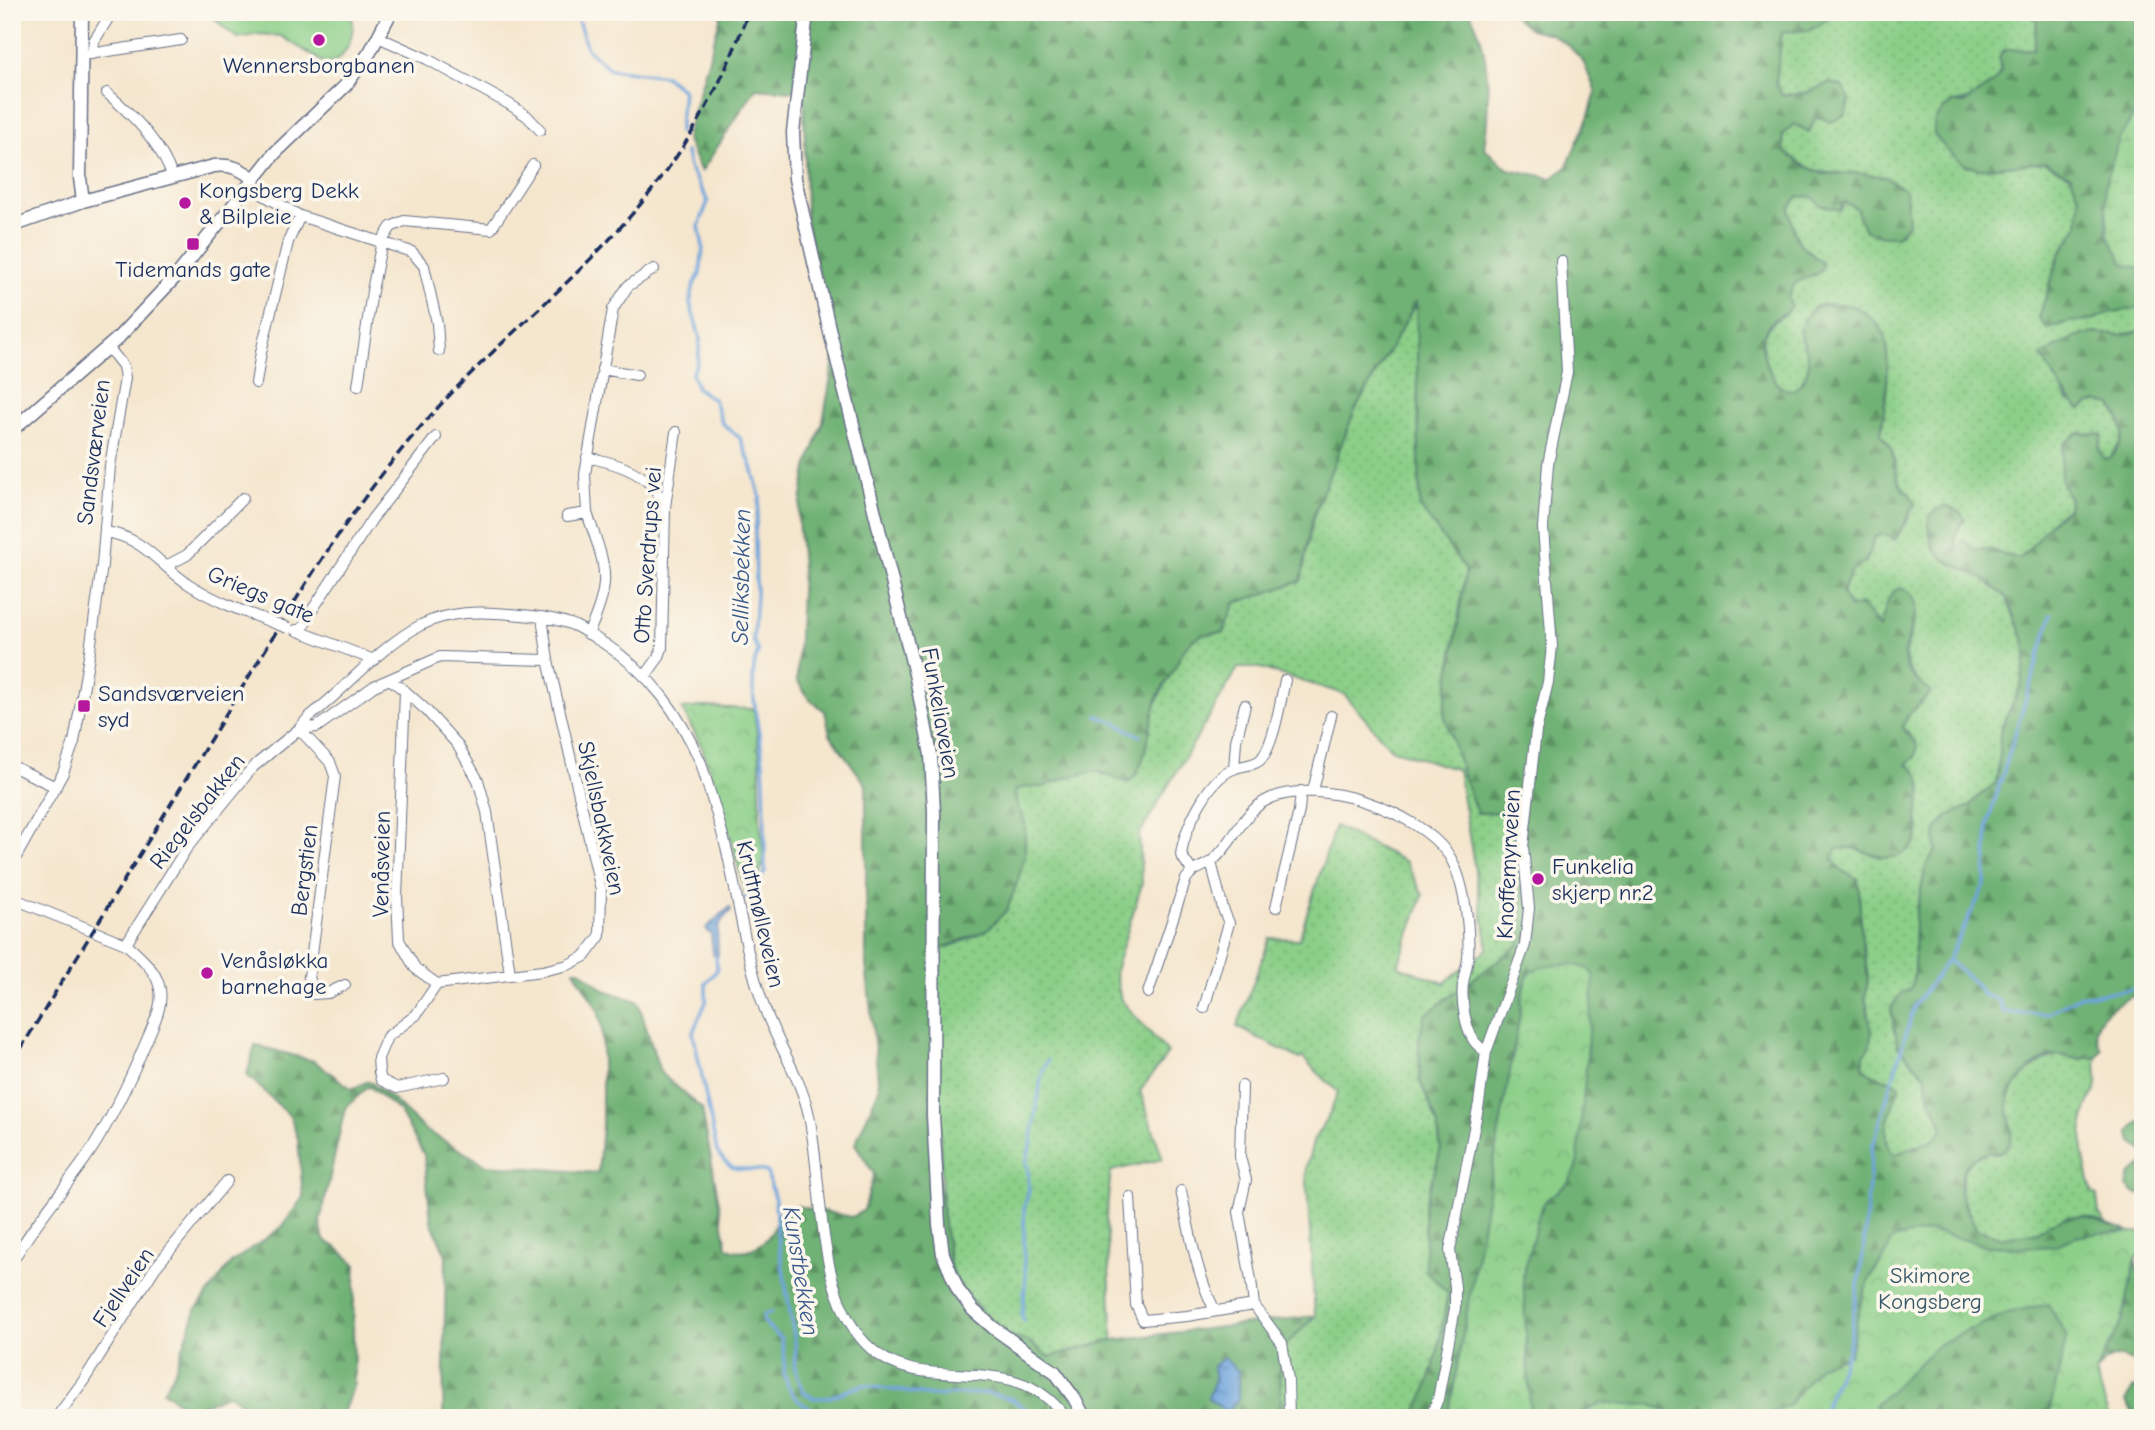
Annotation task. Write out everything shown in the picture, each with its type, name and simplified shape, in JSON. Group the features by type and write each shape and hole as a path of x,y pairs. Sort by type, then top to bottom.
{"street":[{"path":"82,12 87,54 80,163 83,201"},
{"path":"87,54 112,12"},
{"name":"Sandsværveien","path":"12,864 56,787 68,761 76,732 90,650 110,466 125,378 123,366 108,347 179,273 291,135 345,86 378,37 391,12"},
{"name":"Funkeliaveien","path":"807,12 793,132 795,179 918,689 931,755 934,812 933,1115 943,1254 958,1290 973,1310 1055,1373 1085,1418"},
{"path":"378,37 427,59 509,104 527,116 540,130"},
{"path":"87,54 181,40"},
{"path":"107,93 124,107 150,137 172,176"},
{"path":"12,226 83,201 172,176 222,165 239,168 251,182 300,216 412,251 424,266 437,323 439,351"},
{"path":"358,386 382,241 391,227 404,221 491,229 533,165"},
{"path":"256,383 288,242 300,216"},
{"name":"Knoffemyrveien","path":"1430,1418 1438,1399 1455,1308 1450,1250 1479,1103 1486,1052 1525,945 1528,929 1530,908 1523,847 1536,731 1548,682 1552,646 1543,528 1548,464 1567,372 1561,261"},
{"path":"588,634 600,608 606,582 604,562 587,513 584,493 587,457 602,369 616,303 628,286 654,269"},
{"path":"12,430 108,347"},
{"path":"602,369 638,375"},
{"name":"Otto Sverdrups vei","path":"646,676 662,648 665,507 676,432"},
{"path":"301,632 309,615 372,520 436,438"},
{"path":"587,457 613,463 638,475 653,487 665,507"},
{"path":"166,566 187,555 243,498"},
{"path":"567,516 587,513"},
{"name":"Griegs gate","path":"104,532 136,541 202,593 222,604 374,660"},
{"name":"Kruttmølleveien","path":"299,729 374,660 421,626 456,613 480,611 542,617 573,625 626,658 646,676 668,703 701,763 727,855 740,919 763,1004 808,1111 831,1268 839,1297 853,1326 867,1345 894,1364 913,1371 991,1376 1024,1383 1046,1396 1066,1418"},
{"name":"Skjellsbakkveien","path":"437,984 542,971 568,965 585,956 600,936 601,890 548,660 542,617"},
{"name":"Riegelsbakken","path":"126,944 186,849 253,767 299,729 317,727 364,692 440,657 548,660"},
{"path":"390,679 426,710 457,744 478,780 487,812 510,974"},
{"path":"1192,871 1181,855 1187,830 1213,785 1224,773 1262,758 1272,733 1285,680"},
{"name":"Venåsveien","path":"405,691 397,898 399,940 415,968 437,984"},
{"path":"1234,769 1236,741 1245,705"},
{"path":"1313,791 1331,716"},
{"name":"Bergstien","path":"299,729 330,762 335,776 309,977 313,994 328,993 345,985"},
{"path":"12,766 56,787"},
{"path":"1148,993 1186,879 1192,871 1211,862 1252,810 1268,799 1301,791 1313,791 1371,803 1421,827 1448,855 1462,887 1468,930 1468,960 1463,987 1466,1021 1474,1042 1486,1052"},
{"path":"1276,907 1299,811 1301,791"},
{"path":"1204,1008 1229,923 1211,862"},
{"path":"12,898 126,944 138,954 160,986 156,1017 103,1131 12,1262"},
{"path":"437,984 416,1015 387,1037 378,1058 379,1072 381,1080 397,1088 444,1078"},
{"path":"1242,1086 1240,1157 1246,1180 1240,1212 1254,1305 1282,1343 1288,1379 1289,1418"},
{"name":"Fjellveien","path":"56,1418 85,1380 155,1268 227,1181"},
{"path":"1181,1191 1198,1268 1215,1311"},
{"path":"1130,1197 1136,1306 1143,1320 1254,1305"}],"green space":[{"name":"Wennersborgbanen","path":"208,12 350,12 353,24 346,51 326,64 281,36 261,34 238,38"},
{"path":"722,12 1470,12 1481,39 1486,69 1488,108 1484,148 1508,169 1552,178 1566,168 1588,118 1596,92 1583,61 1569,46 1551,34 1530,29 1510,12 1839,12 1810,30 1782,32 1776,83 1782,95 1806,93 1829,83 1842,86 1850,100 1845,115 1831,122 1816,116 1809,132 1794,124 1782,135 1785,152 1823,174 1856,173 1886,177 1906,190 1908,224 1897,236 1883,236 1865,231 1856,208 1844,202 1840,210 1821,205 1811,196 1797,197 1789,209 1794,232 1800,244 1823,264 1820,272 1795,283 1788,297 1791,306 1769,325 1762,344 1766,363 1775,381 1792,391 1800,385 1807,371 1808,356 1799,331 1811,310 1826,305 1850,305 1863,311 1875,322 1883,332 1887,355 1881,435 1891,447 1897,477 1915,504 1895,540 1883,534 1875,537 1866,561 1851,572 1842,592 1850,608 1861,604 1880,628 1888,600 1894,591 1903,589 1913,596 1916,610 1905,650 1905,664 1912,676 1931,692 1911,712 1903,728 1917,745 1915,757 1906,764 1918,774 1921,783 1917,839 1910,848 1896,856 1878,856 1852,848 1836,849 1833,859 1841,870 1858,879 1862,941 1868,978 1865,998 1872,1031 1869,1047 1864,1054 1863,1068 1900,1085 1887,1129 1893,1155 1934,1140 1943,1128 1930,1100 1926,1076 1898,1047 1891,1008 1900,995 1911,988 1914,974 1915,918 1926,866 1935,852 1936,830 1948,816 1970,806 1996,783 2000,731 2021,686 2026,657 2025,643 2006,597 1982,578 1945,560 1933,547 1928,525 1930,516 1944,506 1959,511 1965,519 1956,534 1957,550 1964,540 1974,549 1988,549 2019,559 2054,519 2068,509 2070,499 2063,486 2061,473 2064,444 2078,433 2102,434 2099,449 2104,459 2110,459 2120,444 2123,433 2112,405 2095,402 2081,410 2064,392 2041,356 2073,338 2093,333 2122,335 2143,332 2143,994 2115,1005 2099,1021 2096,1033 2102,1049 2097,1057 2051,1056 2025,1074 2012,1091 2009,1100 2011,1133 2008,1146 2002,1151 1982,1155 1971,1161 1964,1171 1960,1191 1977,1230 2004,1238 2038,1232 2067,1217 2085,1216 2127,1231 2076,1237 2054,1246 2023,1248 1988,1246 1931,1231 1897,1238 1873,1273 1862,1298 1850,1355 1820,1365 1788,1406 1761,1418 1681,1418 1652,1405 1602,1403 1573,1418 1527,1418 1530,1412 1523,1276 1545,1201 1567,1184 1524,983 1448,1418 1413,1418 1432,1373 1448,1293 1426,1271 1424,1208 1441,1149 1437,1122 1420,1081 1419,1038 1425,1015 1520,944 1524,811 1477,813 1444,713 1466,570 1420,507 1416,303 1354,412 1313,517 1301,581 1235,603 1223,633 1204,634 1187,645 1158,696 1140,767 1128,783 1097,771 1068,777 1043,787 1024,787 1014,791 1025,823 1025,856 1007,910 986,931 934,951 932,1138 952,1279 1004,1335 1028,1341 1049,1357 1113,1340 1315,1316 1279,1352 1282,1418 443,1418 446,1255 431,1221 424,1155 400,1112 369,1086 345,1108 320,1222 324,1240 339,1249 356,1265 354,1384 341,1418 261,1418 229,1394 189,1410 163,1391 173,1375 196,1310 231,1263 282,1227 303,1197 298,1139 290,1116 247,1075 255,1045 314,1061 352,1089 369,1081 425,1130 487,1165 598,1173 602,1125 602,1028 598,1010 574,970 580,970 604,990 638,1001 660,1072 702,1109 727,1247 739,1251 757,1246 771,1233 780,1212 797,1206 852,1217 864,1210 874,1174 855,1144 879,1089 866,964 866,785 830,734 825,711 810,700 797,681 802,568 798,519 807,468 823,422 836,348 806,221 804,92 756,88 701,172 686,138","holes":["1215,1381 1227,1412 1208,1398"]},
{"path":"1839,12 2027,12 2037,21 2034,49 2004,50 2000,59 2000,72 1993,84 1973,97 1952,103 1948,151 1964,164 1978,169 2045,162 2071,176 2080,200 2078,226 2059,256 2039,318 2047,329 2143,307 2143,332 2122,335 2093,333 2073,338 2042,356 2068,401 2103,402 2112,405 2122,427 2122,438 2110,459 2104,459 2099,449 2102,435 2064,444 2061,473 2063,486 2070,499 2068,509 2019,559 1988,549 1956,551 1956,534 1964,519 1937,510 1930,517 1928,525 1933,547 1945,560 1982,578 2006,597 2025,643 2026,657 2021,686 2000,731 1996,783 1970,806 1948,816 1936,830 1935,852 1926,866 1915,918 1914,974 1911,988 1900,995 1891,1008 1898,1047 1926,1076 1930,1100 1943,1128 1934,1140 1893,1156 1886,1129 1890,1080 1873,1076 1863,1068 1864,1054 1869,1047 1869,1013 1865,998 1868,978 1862,941 1858,879 1841,870 1833,859 1835,849 1850,848 1899,855 1916,842 1919,828 1917,817 1922,792 1905,764 1911,737 1903,728 1910,712 1930,692 1907,667 1906,653 1915,620 1887,605 1881,628 1875,620 1850,609 1842,592 1851,572 1866,561 1875,537 1883,534 1895,540 1910,516 1910,494 1901,485 1890,448 1881,435 1887,385 1886,369 1854,306 1822,304 1799,331 1806,348 1808,364 1805,378 1792,391 1782,388 1775,381 1765,360 1762,344 1766,331 1786,314 1788,297 1795,282 1820,272 1812,253 1800,244 1794,232 1789,209 1797,197 1811,196 1821,205 1844,202 1856,208 1865,231 1856,173 1818,171 1803,165 1785,153 1782,135 1794,123 1809,132 1829,83 1806,93 1782,96 1776,83 1782,31 1810,30"},
{"path":"2027,12 2143,12 2143,96 2139,106 2124,264 2143,269 2143,307 2047,329 2039,318 2059,256 2078,226 2080,200 2071,176 2045,162 1978,169 1965,165 1934,135 1934,121 1942,111 1952,103 1964,103 1994,82 2001,71 1999,58 2004,50 2034,49 2037,21"},
{"path":"2143,96 2143,269 2124,264 2108,235 2105,186 2118,141"},
{"path":"1417,301 1420,507 1466,570 1444,713 1477,813 1525,811 1521,858 1520,944 1498,962 1420,1081 1437,1122 1441,1149 1424,1208 1448,1293 1435,1366 1422,1402 1413,1418 1282,1418 1279,1352 1315,1316 1306,1168 1314,1139 1328,1117 1338,1092 1302,1057 1300,1059 1237,1027 1270,938 1299,939 1335,826 1406,862 1423,895 1398,966 1444,983 1488,948 1458,770 1391,749 1344,694 1260,668 1238,668 1139,835 1142,884 1115,971 1121,1000 1168,1053 1140,1091 1163,1159 1111,1171 1106,1218 1113,1340 1049,1357 1028,1341 1004,1335 967,1299 944,1256 934,951 986,931 1025,823 1014,791 1024,787 1043,787 1068,777 1097,771 1106,776 1149,725 1159,696 1185,646 1204,632 1223,633 1235,603 1301,581 1313,517 1354,412"},
{"path":"682,709 754,709 760,760 760,817 764,861 754,886 746,895 702,747"},
{"path":"1572,964 1589,969 1594,977 1577,1168 1567,1184 1545,1201 1523,1276 1530,1412 1527,1418 1448,1418 1526,979 1536,969"},
{"path":"2058,1055 2077,1059 2097,1057 2097,1085 2088,1104 2082,1138 2092,1192 2097,1196 2099,1214 2107,1224 2085,1216 2051,1223 2038,1232 2004,1238 1977,1230 1960,1193 1965,1165 1974,1158 1999,1153 2010,1133 2008,1105 2014,1087 2033,1067"},
{"path":"2143,1120 2143,1151 2132,1142 2129,1132"},
{"path":"2143,1165 2143,1195 2134,1193 2127,1186 2130,1174"},
{"name":"Skimore Kongsberg","path":"1931,1231 1987,1246 2023,1248 2054,1246 2076,1237 2099,1233 2143,1232 2143,1254 2136,1258 2122,1321 2095,1372 2110,1418 2048,1418 2067,1336 2048,1304 2006,1313 1939,1344 1874,1406 1892,1418 1761,1418 1788,1406 1820,1365 1850,1355 1864,1293 1890,1242"},
{"path":"2136,1258 2143,1287 2143,1365 2118,1357 2109,1360 2095,1372 2122,1321"},
{"path":"2048,1304 2067,1336 2048,1418 1892,1418 1873,1407 1939,1344 2006,1313"},
{"path":"2143,1385 2143,1418 2136,1418 2126,1402 2133,1388"},
{"path":"1602,1403 1652,1405 1681,1418 1573,1418"}],"water":[{"path":"730,907 731,911 719,926 716,956 713,955 711,933 707,932 706,928"},
{"path":"1224,1358 1238,1371 1238,1399 1227,1412 1208,1398 1215,1381 1213,1366"}],"waterway":[{"name":"Selliksbekken","path":"577,17 587,49 610,69 665,76 683,90 679,132"},
{"name":"Selliksbekken","path":"686,152 689,167 708,201 699,226 703,247 700,274 694,284 690,303 700,338 698,361 692,374 697,388 714,400 722,423 740,438 760,497 755,531 756,594 753,640 758,652 754,664 753,692 763,763 765,871 757,886 743,900"},
{"path":"1948,960 1985,884 1988,822 2052,614"},
{"path":"1097,716 1140,736"},
{"name":"Kunstbekken","path":"716,956 717,970 706,983 706,1002 693,1032 717,1152 734,1168 767,1172 775,1200 777,1233 796,1348 794,1365 803,1392 814,1398 827,1398 863,1385 932,1396 987,1393 1012,1399 1037,1418"},
{"path":"1820,1418 1848,1351 1863,1254 1872,1149 1914,1006 1948,960 1976,984 1982,994 1999,1000 2003,1012 2046,1014 2079,996 2143,988"},
{"path":"1024,1321 1024,1208 1029,1190 1026,1162 1042,1073 1048,1060"},
{"path":"772,1312 764,1314 763,1320 781,1338 785,1361 784,1375 792,1393 811,1409 835,1413"}],"railway":[{"path":"12,1063 305,585 354,513 388,466 445,400 605,245 646,198 698,123 726,69 748,12"}],"place":[{"name":"Wennersborgbanen","path":"319,40"},
{"name":"Kongsberg Dekk & Bilpleie","path":"185,203"},
{"name":"Tidemands gate","path":"193,244"},
{"name":"Sandsværveien syd","path":"84,706"},
{"name":"Funkelia skjerp nr.2","path":"1538,879"},
{"name":"Venåsløkka barnehage","path":"207,973"}]}
